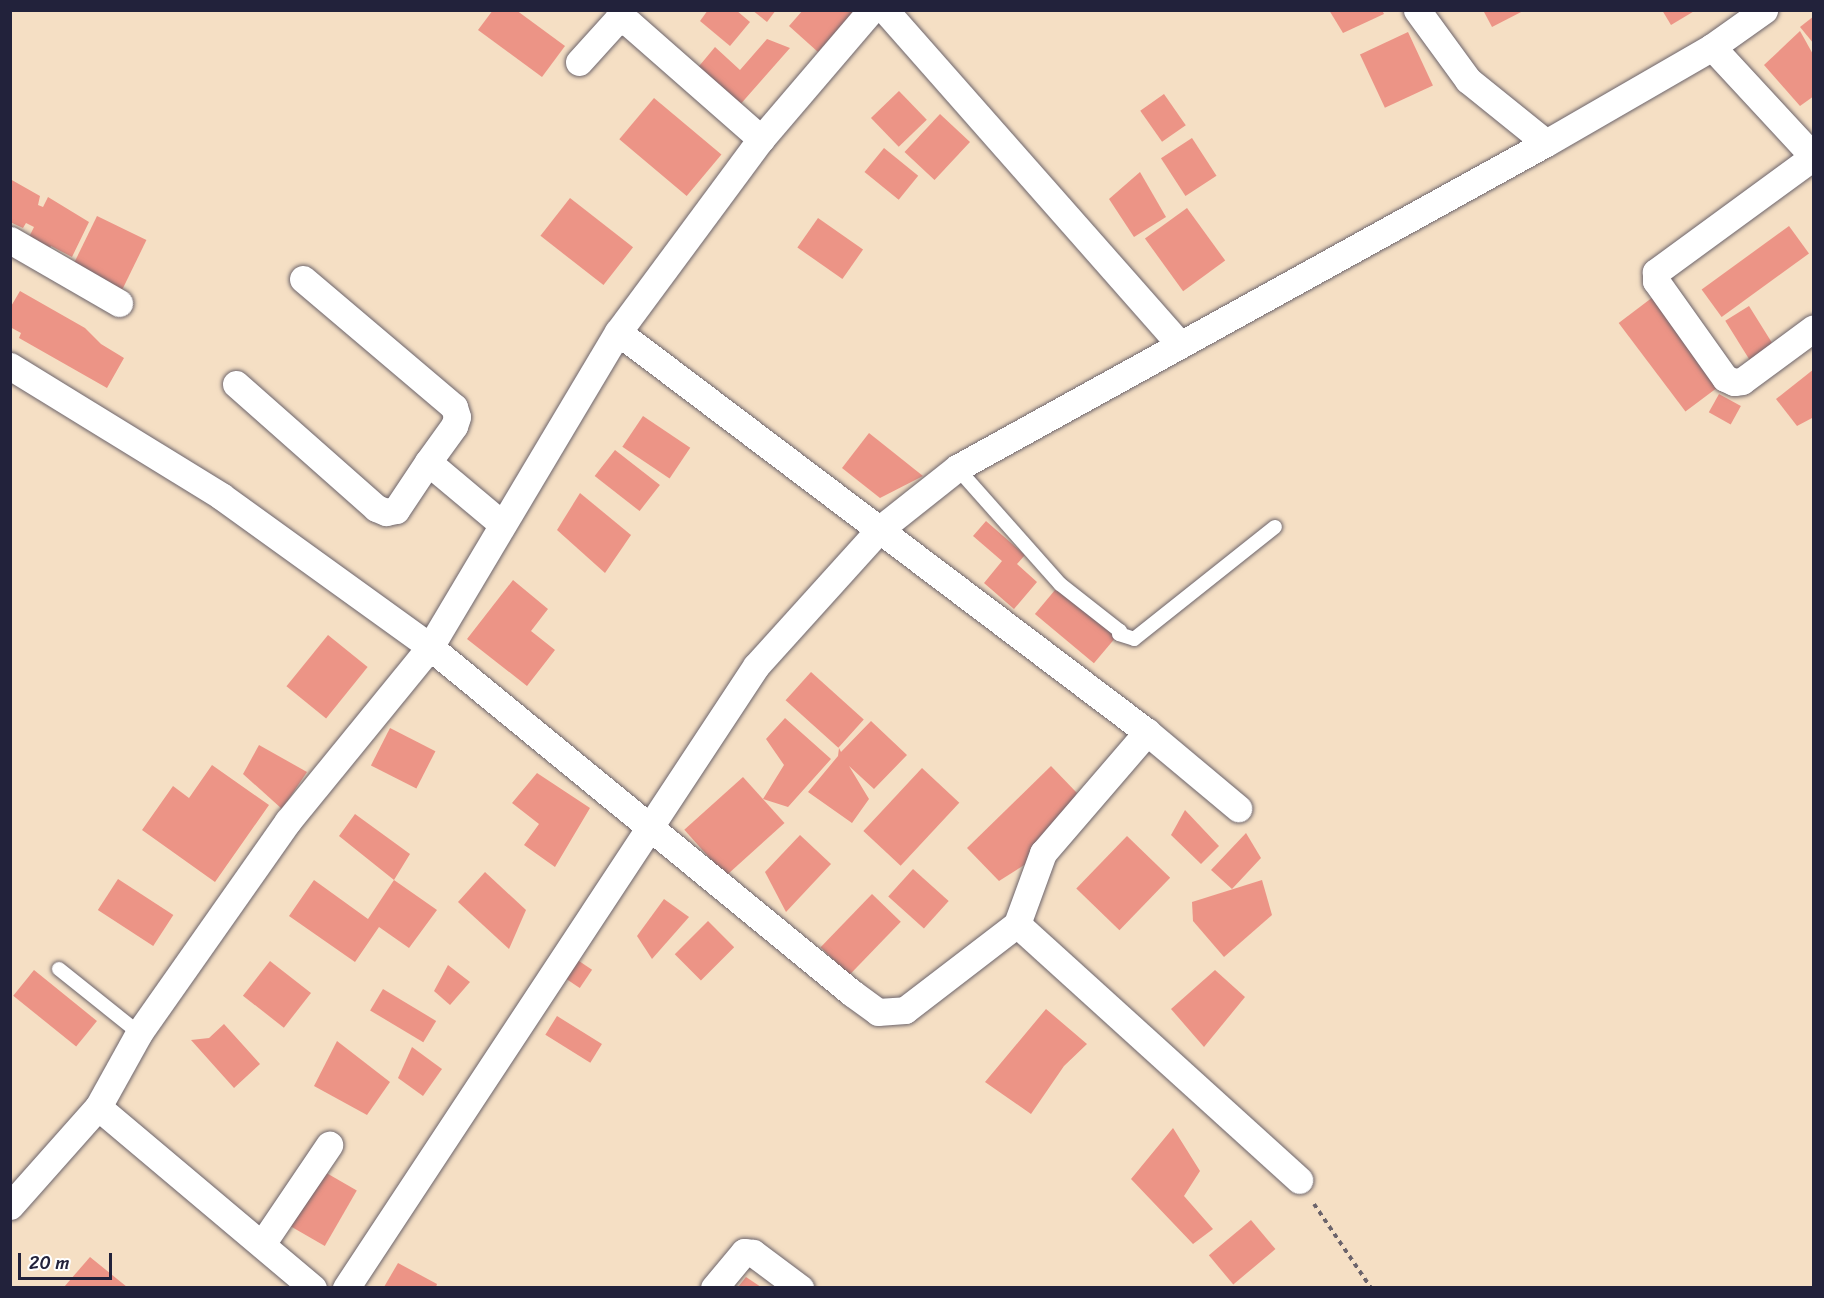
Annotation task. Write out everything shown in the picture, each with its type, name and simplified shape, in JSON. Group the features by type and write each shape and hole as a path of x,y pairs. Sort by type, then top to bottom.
{"street":[{"path":"10,1206 98,1107 139,1033 288,820 430,647 618,332 761,139 871,10"},
{"path":"885,10 1179,344"},
{"path":"1417,10 1468,80 1546,143"},
{"path":"346,1287 485,1072 651,828 756,666 880,529 957,468 1546,143 1712,46 1764,10"},
{"path":"579,62 617,20 628,23 761,139"},
{"path":"1712,46 1813,157 1656,272 1656,280 1725,378 1734,382 1742,381 1814,328"},
{"path":"10,240 119,303"},
{"path":"236,384 376,508 386,513 396,510 454,426 457,417 454,407 303,279"},
{"path":"618,332 1147,732 1238,808"},
{"path":"10,366 221,496 430,647 878,1012 905,1010 1017,924 1043,853 1147,732"},
{"path":"428,462 502,524"},
{"path":"1017,924 1299,1180"},
{"path":"98,1107 313,1287"},
{"path":"262,1244 329,1145"},
{"path":"714,1287 744,1252 753,1253 800,1287"}],"lane":[{"path":"957,468 1060,584 1120,631 1119,634 1134,639 1275,527"},
{"path":"59,969 139,1033"}],"path":[{"path":"1299,1180 1371,1287"}],"building":[{"path":"493,10 516,10 565,46 542,77 478,30"},
{"path":"708,10 736,10 750,22 730,46 700,21"},
{"path":"752,10 776,10 767,22"},
{"path":"803,10 855,10 818,52 789,26"},
{"path":"1329,10 1382,10 1384,14 1343,33"},
{"path":"1483,10 1525,10 1492,27"},
{"path":"1662,10 1696,10 1671,25"},
{"path":"1814,16 1814,44 1800,27"},
{"path":"1800,31 1814,56 1814,96 1800,106 1764,65"},
{"path":"1408,32 1433,85 1385,108 1360,54"},
{"path":"767,39 790,48 738,107 695,71 715,47 740,70"},
{"path":"899,91 927,120 899,147 871,118"},
{"path":"1164,94 1186,125 1162,142 1140,111"},
{"path":"654,98 721,155 687,196 619,139"},
{"path":"940,114 970,142 935,180 905,152"},
{"path":"1192,138 1217,176 1185,196 1161,158"},
{"path":"884,148 918,176 899,200 864,172"},
{"path":"1140,172 1166,217 1134,237 1109,199"},
{"path":"10,179 40,196 38,205 43,207 48,197 89,222 72,257 51,246 48,252 27,241 34,227 26,223 23,228 10,222"},
{"path":"570,198 633,247 603,285 540,236"},
{"path":"1187,208 1225,261 1183,291 1145,239"},
{"path":"97,216 146,240 121,291 72,267"},
{"path":"818,218 863,250 842,279 797,247"},
{"path":"1789,226 1809,254 1722,317 1702,289"},
{"path":"20,291 85,328 101,344 124,358 107,388 19,338 21,333 10,327 10,308"},
{"path":"1653,297 1720,386 1685,412 1619,323"},
{"path":"1749,306 1775,348 1751,362 1725,321"},
{"path":"1814,369 1814,417 1797,426 1776,399"},
{"path":"1719,394 1741,406 1731,424 1709,412"},
{"path":"643,416 690,448 670,479 622,447"},
{"path":"869,433 923,476 880,498 842,468"},
{"path":"615,450 660,485 640,511 595,476"},
{"path":"580,493 631,535 605,573 557,530"},
{"path":"986,521 1025,555 1017,564 1037,582 1014,609 984,583 1002,561 973,536"},
{"path":"513,580 548,609 531,631 555,650 527,686 467,639"},
{"path":"1060,584 1119,633 1094,663 1035,614"},
{"path":"328,635 368,667 326,718 286,686"},
{"path":"811,672 864,720 838,748 786,700"},
{"path":"785,718 831,759 788,807 763,799 784,765 766,739"},
{"path":"871,721 907,755 874,789 849,766 869,799 852,823 808,792 838,756 839,748 841,752"},
{"path":"390,728 435,751 416,789 371,765"},
{"path":"259,745 307,772 282,809 243,774"},
{"path":"212,765 269,805 215,882 142,830 173,786 189,798"},
{"path":"1051,766 1077,793 1043,853 999,881 967,848"},
{"path":"922,768 959,803 901,866 863,831"},
{"path":"537,773 590,808 555,867 524,845 539,824 512,803"},
{"path":"743,777 784,823 726,876 684,830"},
{"path":"1185,810 1219,846 1201,864 1171,835"},
{"path":"355,814 410,854 394,880 339,836"},
{"path":"1246,833 1261,858 1232,889 1211,870"},
{"path":"800,835 831,864 786,912 765,872"},
{"path":"1127,836 1170,878 1119,930 1076,889"},
{"path":"913,869 949,901 924,929 888,896"},
{"path":"485,872 526,910 509,949 458,902"},
{"path":"118,879 173,915 153,946 98,910"},
{"path":"314,880 368,919 394,880 437,910 409,948 379,927 355,962 289,916"},
{"path":"1262,880 1272,915 1224,957 1193,921 1192,902"},
{"path":"872,894 901,922 849,975 821,947"},
{"path":"664,899 689,917 652,959 637,936"},
{"path":"708,921 734,947 701,980 675,954"},
{"path":"573,957 592,970 580,988 561,975"},
{"path":"270,961 311,993 284,1028 243,996"},
{"path":"448,965 470,982 450,1005 434,991"},
{"path":"34,970 97,1021 76,1047 13,996"},
{"path":"1215,970 1245,997 1204,1047 1171,1009"},
{"path":"383,989 436,1021 423,1042 370,1010"},
{"path":"1046,1009 1087,1044 1064,1066 1031,1114 985,1082"},
{"path":"557,1016 602,1044 590,1063 545,1035"},
{"path":"224,1024 260,1064 234,1088 191,1040 209,1038"},
{"path":"337,1041 390,1082 367,1115 314,1086"},
{"path":"412,1047 442,1069 423,1096 398,1078"},
{"path":"1173,1128 1200,1171 1184,1196 1213,1229 1193,1244 1131,1179"},
{"path":"323,1171 357,1190 325,1246 291,1226"},
{"path":"1251,1220 1275,1249 1233,1284 1209,1255"},
{"path":"90,1257 127,1287 64,1287"},
{"path":"398,1263 437,1284 436,1287 384,1287"},
{"path":"746,1277 761,1287 738,1287"}]}
